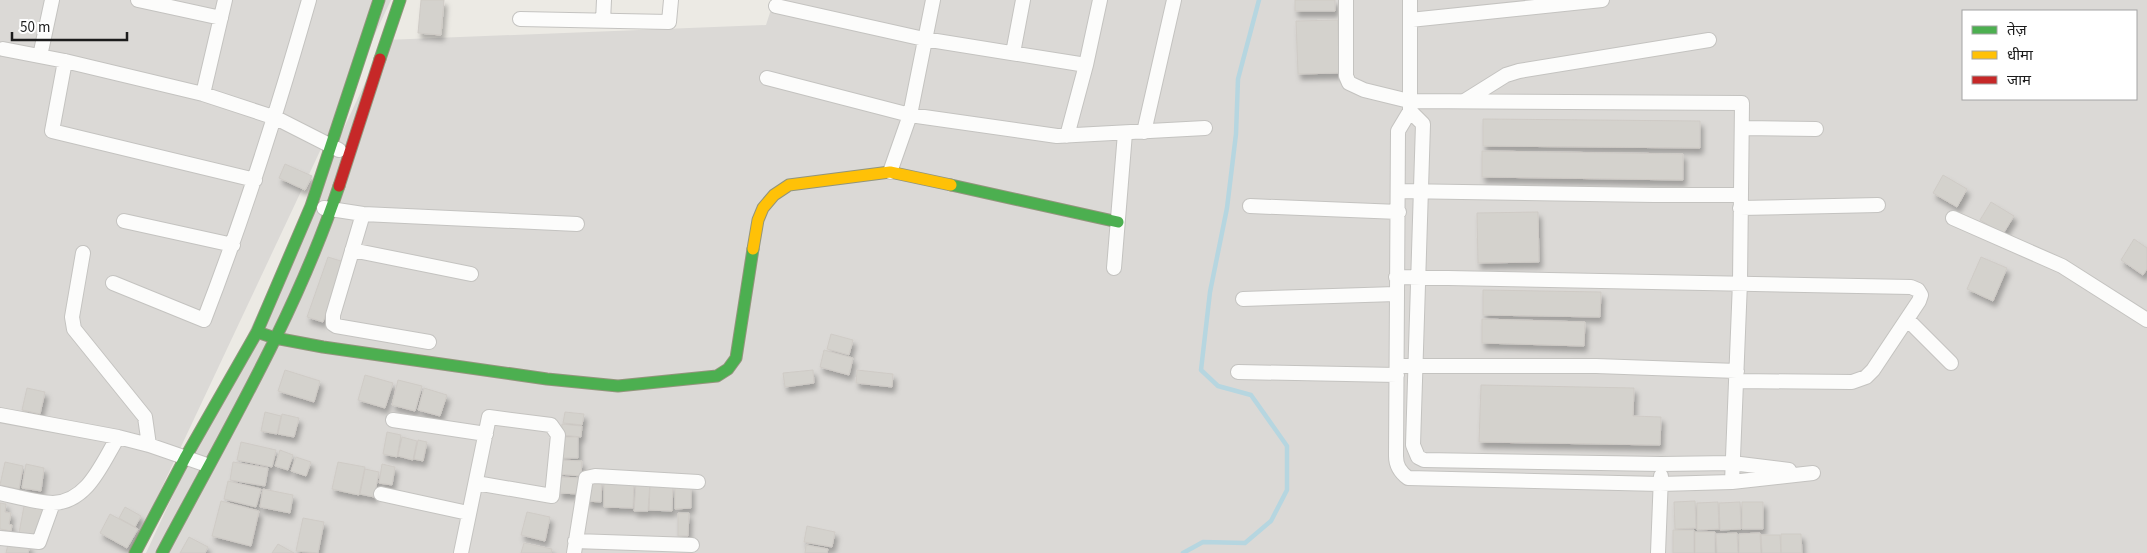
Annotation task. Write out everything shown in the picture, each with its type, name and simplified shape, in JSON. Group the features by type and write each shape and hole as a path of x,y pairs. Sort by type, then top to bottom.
{"street":[{"path":"40,56 52,0"},
{"path":"138,0 221,18"},
{"path":"203,94 224,0"},
{"path":"113,284 204,320 233,245 276,118 309,0"},
{"path":"135,553 185,458 257,332 311,206 379,0"},
{"path":"162,553 275,338 331,209 400,0"},
{"path":"603,21 604,0"},
{"path":"520,19 669,22 672,0"},
{"path":"890,172 910,115 933,0"},
{"path":"1013,53 1024,0"},
{"path":"1067,136 1086,65 1100,0"},
{"path":"1144,132 1174,0"},
{"path":"1346,0 1345,67 1349,83 1410,106 1466,100 1742,103 1740,282 1732,482"},
{"path":"1410,0 1410,106 1398,131 1396,464 1401,473 1408,478 1660,484 1732,482 1813,473 1732,463 1661,464 1424,460 1418,457 1413,445 1417,367 1423,124 1410,106"},
{"path":"1410,20 1602,0"},
{"path":"776,6 924,39 1086,65"},
{"path":"1466,100 1506,75 1709,40"},
{"path":"3,49 65,61 203,94 276,118 348,154"},
{"path":"65,61 52,131 255,180"},
{"path":"767,78 910,115 1067,136 1205,128"},
{"path":"1742,128 1816,128"},
{"path":"1114,268 1126,133"},
{"path":"257,332 275,338 323,347 548,379 618,386 717,376 728,369 736,358 758,220 762,209 777,190 790,185 890,172 1118,222"},
{"path":"1399,191 1654,196 1741,201 1878,205"},
{"path":"311,206 363,214 577,224"},
{"path":"1250,206 1398,212"},
{"path":"363,214 333,315 333,324 429,342"},
{"path":"1953,218 2062,266 2147,320"},
{"path":"124,221 233,245"},
{"path":"352,250 471,274"},
{"path":"83,252 72,317 74,329 144,417 149,445"},
{"path":"1238,372 1397,371 1417,367 1596,366 1736,376 1859,381 1873,370 1921,295 1918,290 1911,287 1740,282 1396,277"},
{"path":"1243,299 1396,294"},
{"path":"1907,319 1951,363"},
{"path":"0,415 118,437 149,445 207,465"},
{"path":"460,553 489,417 551,424 558,435 552,496 476,483"},
{"path":"393,420 486,434"},
{"path":"0,493 53,503 72,498 81,493 90,483 118,437"},
{"path":"1401,473 1418,457"},
{"path":"1658,553 1661,464"},
{"path":"692,545 668,549 574,547 586,478 590,476 698,482"},
{"path":"382,494 468,513"},
{"path":"0,538 39,542 53,503"}],"shaded area":[{"path":"0,0 391,0 131,553 0,553"},
{"path":"774,0 2147,0 2147,553 146,553 385,40 766,25"}],"building":[{"path":"421,0 444,0 441,35 418,33"},
{"path":"1295,0 1335,0 1335,11 1295,11"},
{"path":"1338,20 1339,73 1298,74 1296,21"},
{"path":"1483,119 1700,121 1700,148 1483,146"},
{"path":"1482,151 1683,154 1683,180 1482,177"},
{"path":"285,164 312,176 305,190 279,178"},
{"path":"1943,175 1967,189 1957,207 1933,193"},
{"path":"1991,202 2014,216 2003,234 1980,220"},
{"path":"1538,212 1539,262 1478,263 1477,213"},
{"path":"2134,239 2147,248 2147,269 2143,275 2121,260"},
{"path":"328,257 344,262 323,322 307,317"},
{"path":"1981,257 2007,268 1993,301 1967,289"},
{"path":"1483,290 1601,292 1600,317 1483,315"},
{"path":"1482,319 1585,322 1584,346 1482,343"},
{"path":"831,334 853,340 849,355 827,349"},
{"path":"824,350 853,358 849,375 820,367"},
{"path":"285,370 320,381 314,402 278,391"},
{"path":"813,370 814,383 785,387 783,373"},
{"path":"857,370 893,374 892,387 856,383"},
{"path":"365,375 393,383 385,408 358,400"},
{"path":"398,380 422,386 415,411 392,405"},
{"path":"1481,385 1634,388 1633,416 1661,417 1660,445 1479,442"},
{"path":"27,388 45,392 40,414 22,410"},
{"path":"424,388 447,395 440,416 418,410"},
{"path":"265,412 281,416 277,434 261,431"},
{"path":"565,412 584,414 582,425 563,423"},
{"path":"282,414 299,418 294,437 278,434"},
{"path":"562,424 582,426 581,437 561,435"},
{"path":"387,432 401,435 397,457 383,454"},
{"path":"402,437 417,441 413,460 398,456"},
{"path":"560,437 578,437 578,458 560,458"},
{"path":"418,440 427,442 423,461 414,459"},
{"path":"241,442 276,450 272,467 237,460"},
{"path":"280,450 293,455 288,470 275,466"},
{"path":"296,457 311,462 306,476 291,471"},
{"path":"560,460 582,461 581,476 559,474"},
{"path":"5,462 23,466 19,489 0,485"},
{"path":"233,462 268,468 265,486 230,480"},
{"path":"338,462 365,467 359,495 332,489"},
{"path":"26,464 44,468 41,491 22,488"},
{"path":"382,464 395,467 392,485 379,483"},
{"path":"365,469 379,472 374,497 360,494"},
{"path":"559,477 581,478 580,494 559,493"},
{"path":"588,480 602,480 601,502 587,501"},
{"path":"228,481 261,489 256,507 224,499"},
{"path":"604,481 634,482 633,508 604,507"},
{"path":"636,482 650,483 648,511 634,511"},
{"path":"650,485 673,485 672,511 649,510"},
{"path":"675,486 691,486 691,508 675,509"},
{"path":"263,489 293,495 290,513 260,507"},
{"path":"25,501 45,505 39,537 19,533"},
{"path":"221,501 259,511 251,546 212,536"},
{"path":"1695,501 1696,528 1675,529 1674,502"},
{"path":"1718,502 1719,529 1697,530 1697,503"},
{"path":"1740,502 1741,529 1720,530 1719,503"},
{"path":"1742,502 1763,502 1763,529 1742,529"},
{"path":"0,503 6,504 5,512 11,513 9,524 12,525 11,531 0,529"},
{"path":"125,507 141,516 135,527 119,518"},
{"path":"527,512 550,517 545,541 521,535"},
{"path":"678,513 689,513 688,536 678,536"},
{"path":"110,514 138,529 127,548 100,533"},
{"path":"303,518 324,522 318,553 296,551"},
{"path":"807,526 835,532 832,547 804,542"},
{"path":"1673,530 1694,530 1694,553 1673,553"},
{"path":"1695,532 1715,532 1715,553 1695,553"},
{"path":"1737,533 1738,553 1717,553 1716,534"},
{"path":"1760,533 1761,553 1739,553 1739,534"},
{"path":"1781,534 1801,534 1802,553 1781,553"},
{"path":"1761,535 1780,535 1781,553 1762,553"},
{"path":"189,537 208,547 205,553 180,553"},
{"path":"9,540 30,546 28,553 6,553"},
{"path":"524,543 552,549 551,553 521,553"},
{"path":"278,544 294,553 272,553"},
{"path":"806,545 828,549 827,553 805,553"}],"waterway":[{"path":"1183,553 1203,542 1245,543 1271,521 1287,490 1287,446 1251,395 1218,386 1201,370 1210,292 1227,208 1236,134 1238,79 1259,0"}],"traffic: fast":[{"path":"135,553 185,458 257,332 311,206 379,0"},
{"path":"380,59 400,0"},
{"path":"951,185 1118,222"},
{"path":"162,553 281,327 322,234 339,186"},
{"path":"257,332 275,338 323,347 547,379 618,386 717,376 728,369 736,358 753,249"}],"traffic: slow":[{"path":"753,249 758,220 763,208 774,195 789,185 890,172 951,185"}],"traffic: jam":[{"path":"339,186 380,59"}]}
